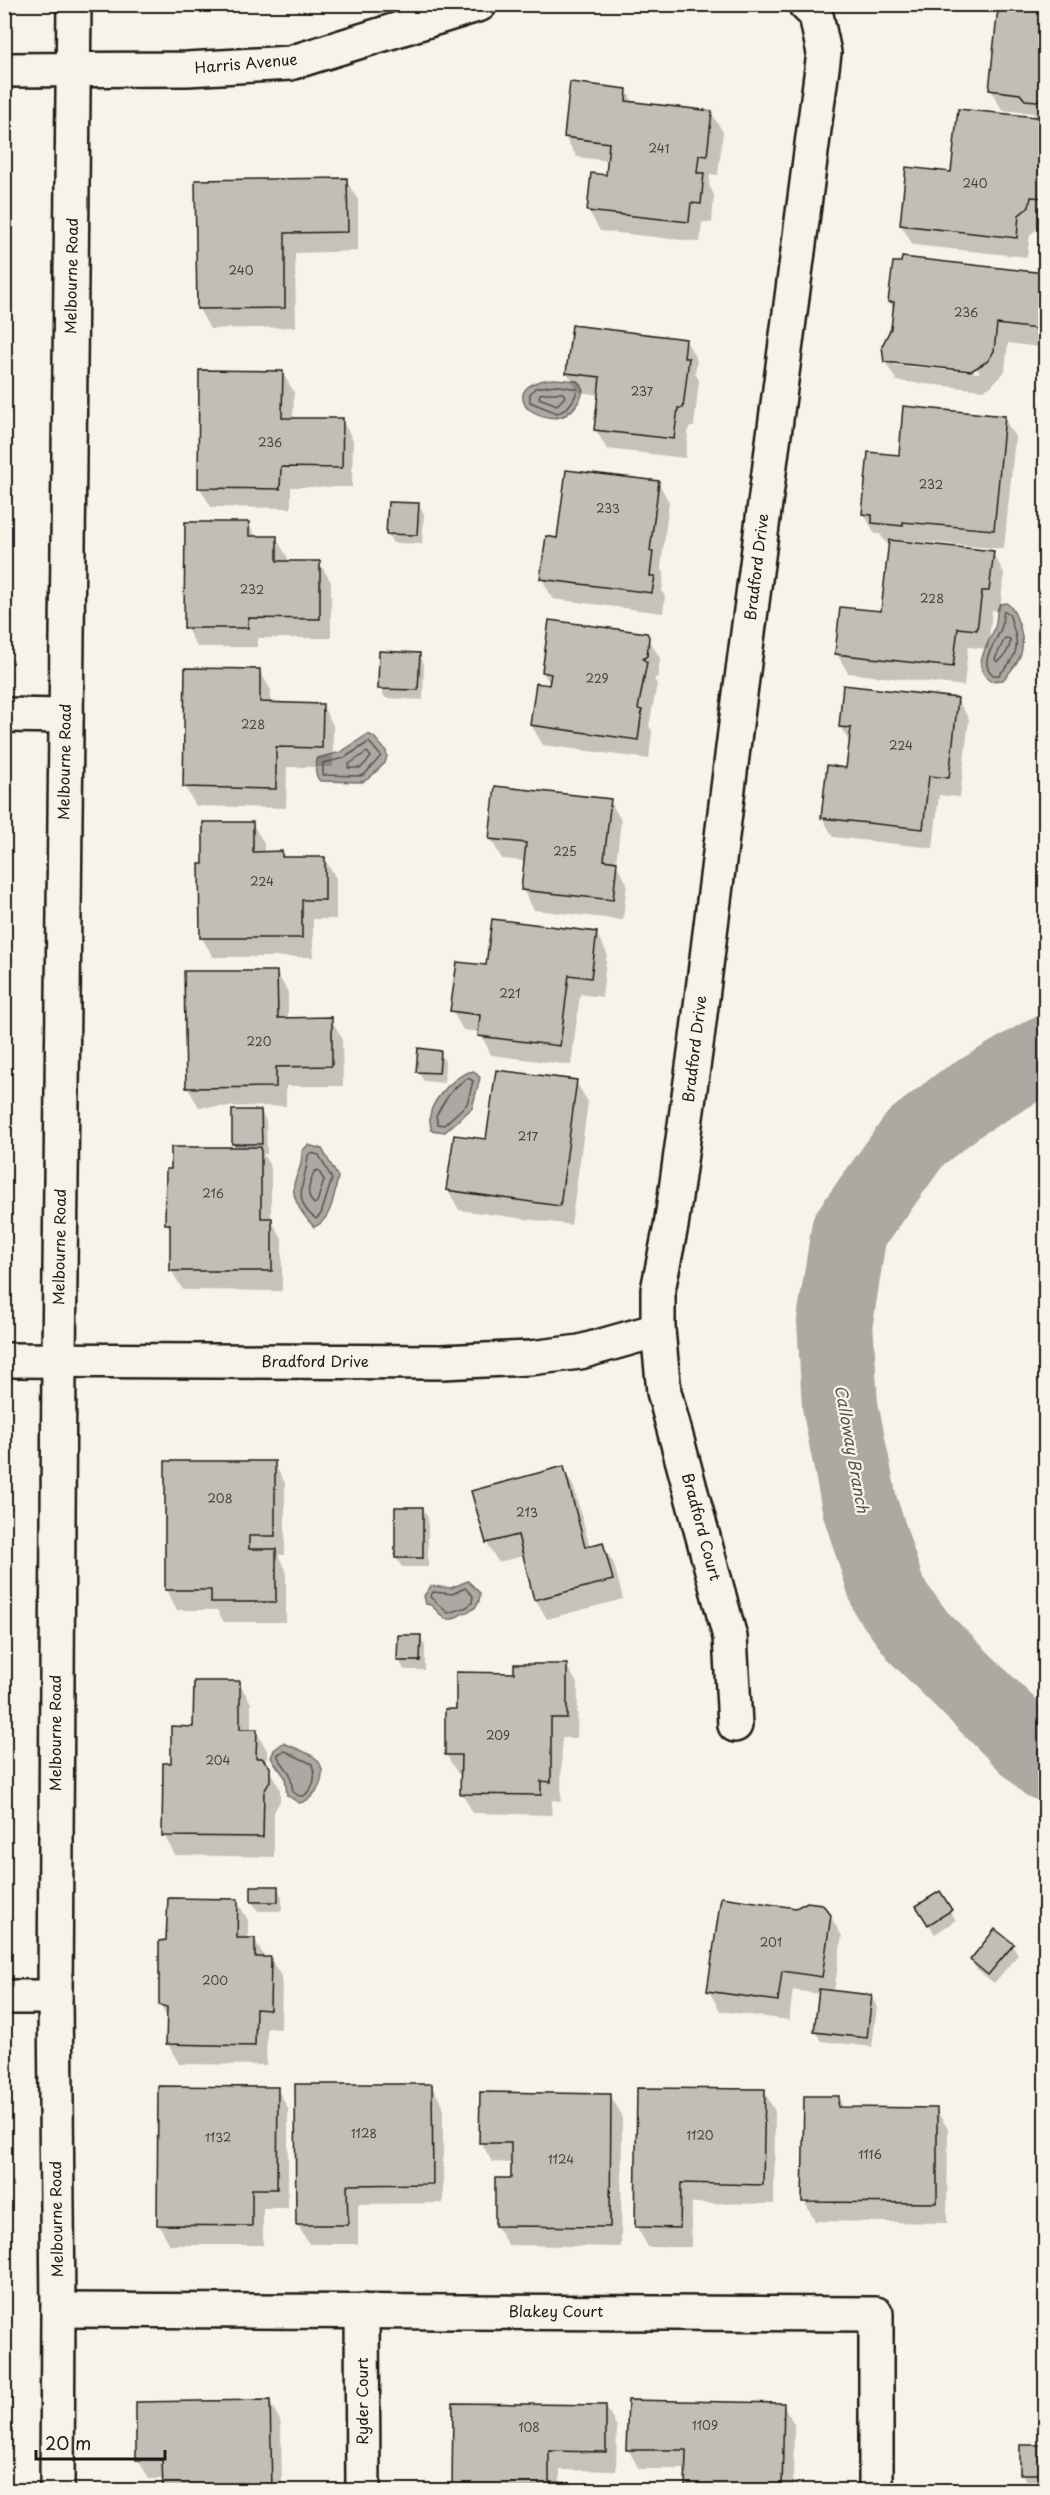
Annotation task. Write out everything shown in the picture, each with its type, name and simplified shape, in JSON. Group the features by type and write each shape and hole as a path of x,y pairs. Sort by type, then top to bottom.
{"street":[{"name":"Melbourne Road","path":"57,2490 55,1997 59,1361 74,4"},
{"name":"Harris Avenue","path":"4,70 187,69 290,63 480,4"},
{"name":"Bradford Drive","path":"4,1360 442,1362 530,1358 580,1352 658,1330 658,1290 671,1226 697,1038 824,53 816,15 805,4"},
{"path":"4,715 66,716"},
{"name":"Bradford Court","path":"658,1330 664,1392 730,1637 735,1725"},
{"path":"4,1997 55,1997"},
{"name":"Blakey Court","path":"58,2310 876,2314 876,2490"},
{"name":"Ryder Court","path":"362,2311 363,2490"}],"water":[{"path":"555,379 577,381 582,386 581,398 572,410 566,415 554,418 540,415 527,408 523,401 525,390 536,383"},
{"path":"1007,603 1019,624 1022,641 1021,654 1003,680 990,681 984,675 981,662 995,627 998,607 1000,604"},
{"path":"368,734 374,737 386,751 385,763 362,782 320,781 316,770 318,758 341,752"},
{"path":"474,1071 480,1078 472,1108 445,1132 431,1130 430,1115 441,1094 460,1076"},
{"path":"308,1145 322,1149 338,1177 328,1213 320,1224 314,1227 306,1218 294,1196 294,1184 301,1165 302,1151"},
{"path":"468,1581 480,1593 475,1608 454,1619 445,1619 431,1605 426,1604 424,1596 431,1586 451,1588"},
{"path":"283,1743 314,1757 322,1769 320,1784 306,1801 299,1803 287,1795 285,1777 271,1758 274,1750"}],"building":[{"path":"1001,4 1046,4 1046,97 1042,96 1037,101 1025,100 1020,94 989,90 997,16"},
{"path":"570,82 627,89 626,101 712,111 707,156 699,155 697,173 704,173 701,204 691,203 689,222 587,211 591,173 606,175 609,143 564,137"},
{"path":"958,109 1046,118 1046,198 1031,197 1029,207 1019,215 1017,238 900,225 906,167 951,172"},
{"path":"347,178 348,232 285,233 285,308 197,309 195,180"},
{"path":"902,257 1044,273 1037,329 997,324 994,351 988,361 971,371 884,362 882,346 891,328 894,302 888,302 893,262 901,262"},
{"path":"572,325 686,339 684,358 689,358 683,408 678,408 674,439 594,430 600,377 566,373"},
{"path":"199,370 283,371 282,418 343,418 342,468 281,467 280,489 198,488"},
{"path":"903,406 1005,416 994,530 903,522 903,526 872,523 872,515 862,514 868,452 899,455"},
{"path":"566,470 659,481 650,551 653,551 650,576 655,576 652,593 540,579 546,536 557,538"},
{"path":"388,502 419,503 417,535 386,534"},
{"path":"185,522 249,522 249,536 277,536 277,561 320,561 320,619 248,618 248,628 184,628"},
{"path":"889,540 994,551 989,591 982,591 977,630 958,628 953,667 835,654 840,607 881,611"},
{"path":"549,620 647,633 649,637 647,656 643,659 647,662 638,709 642,710 638,740 530,725 536,683 549,685 551,674 542,672"},
{"path":"379,651 420,653 418,690 378,689"},
{"path":"185,668 260,669 260,702 323,704 322,748 276,747 276,789 183,787"},
{"path":"843,685 958,698 949,778 929,776 923,829 821,818 827,765 846,768 851,728 839,727"},
{"path":"495,786 611,799 604,860 617,862 613,900 521,890 526,843 489,839"},
{"path":"203,822 253,822 253,852 282,851 282,857 325,857 325,900 302,900 302,938 200,938 199,864 203,864"},
{"path":"492,919 597,932 591,978 569,975 560,1046 478,1036 480,1015 450,1011 457,962 486,965"},
{"path":"184,971 277,971 278,1018 332,1017 332,1066 276,1067 276,1087 186,1088"},
{"path":"418,1048 441,1051 439,1073 416,1072"},
{"path":"496,1070 577,1080 560,1206 446,1190 454,1135 486,1139"},
{"path":"232,1110 261,1110 262,1144 232,1144"},
{"path":"171,1147 261,1147 261,1218 272,1218 272,1271 170,1271 170,1224 165,1224 166,1169 171,1169"},
{"path":"165,1461 275,1461 275,1536 249,1536 249,1549 276,1549 276,1602 211,1602 211,1590 165,1590"},
{"path":"564,1466 585,1547 603,1542 613,1580 534,1600 518,1535 486,1543 471,1491"},
{"path":"395,1507 423,1507 423,1558 395,1558"},
{"path":"398,1635 421,1635 420,1661 397,1661"},
{"path":"514,1664 567,1664 567,1718 551,1718 551,1782 541,1781 541,1795 460,1794 461,1755 445,1755 445,1709 456,1709 456,1672 514,1673"},
{"path":"194,1681 240,1681 240,1729 257,1729 256,1758 262,1758 270,1767 270,1781 264,1792 263,1837 162,1836 163,1763 171,1763 171,1726 193,1727"},
{"path":"251,1886 278,1886 278,1902 251,1902"},
{"path":"940,1891 952,1910 928,1925 916,1906"},
{"path":"721,1897 796,1908 807,1902 822,1904 831,1915 822,1977 782,1971 778,2001 707,1991"},
{"path":"168,1898 238,1899 237,1938 255,1938 255,1957 271,1957 270,2010 256,2009 255,2046 166,2044 167,2007 159,2005 159,1941 166,1940"},
{"path":"995,1929 1014,1944 988,1975 970,1960"},
{"path":"819,1989 872,1995 867,2038 814,2032"},
{"path":"295,2084 432,2084 433,2184 347,2185 348,2225 296,2225"},
{"path":"158,2086 278,2087 277,2189 252,2189 252,2226 157,2225"},
{"path":"637,2088 765,2089 763,2185 681,2183 680,2228 635,2227"},
{"path":"480,2092 611,2094 610,2227 495,2226 495,2178 511,2178 511,2143 479,2143"},
{"path":"804,2096 839,2096 838,2107 937,2108 937,2203 802,2202"},
{"path":"270,2400 272,2490 163,2490 162,2460 136,2460 136,2402"},
{"path":"628,2400 784,2403 782,2490 685,2490 686,2450 626,2450"},
{"path":"453,2403 606,2405 606,2452 549,2451 549,2482 569,2483 568,2490 452,2490"},
{"path":"1020,2445 1046,2445 1046,2490 1042,2490 1042,2474 1020,2474"}],"waterway":[{"name":"Calloway Branch","path":"1046,1053 961,1103 916,1138 849,1231 835,1321 840,1405 860,1507 889,1597 919,1637 1046,1763"}]}
